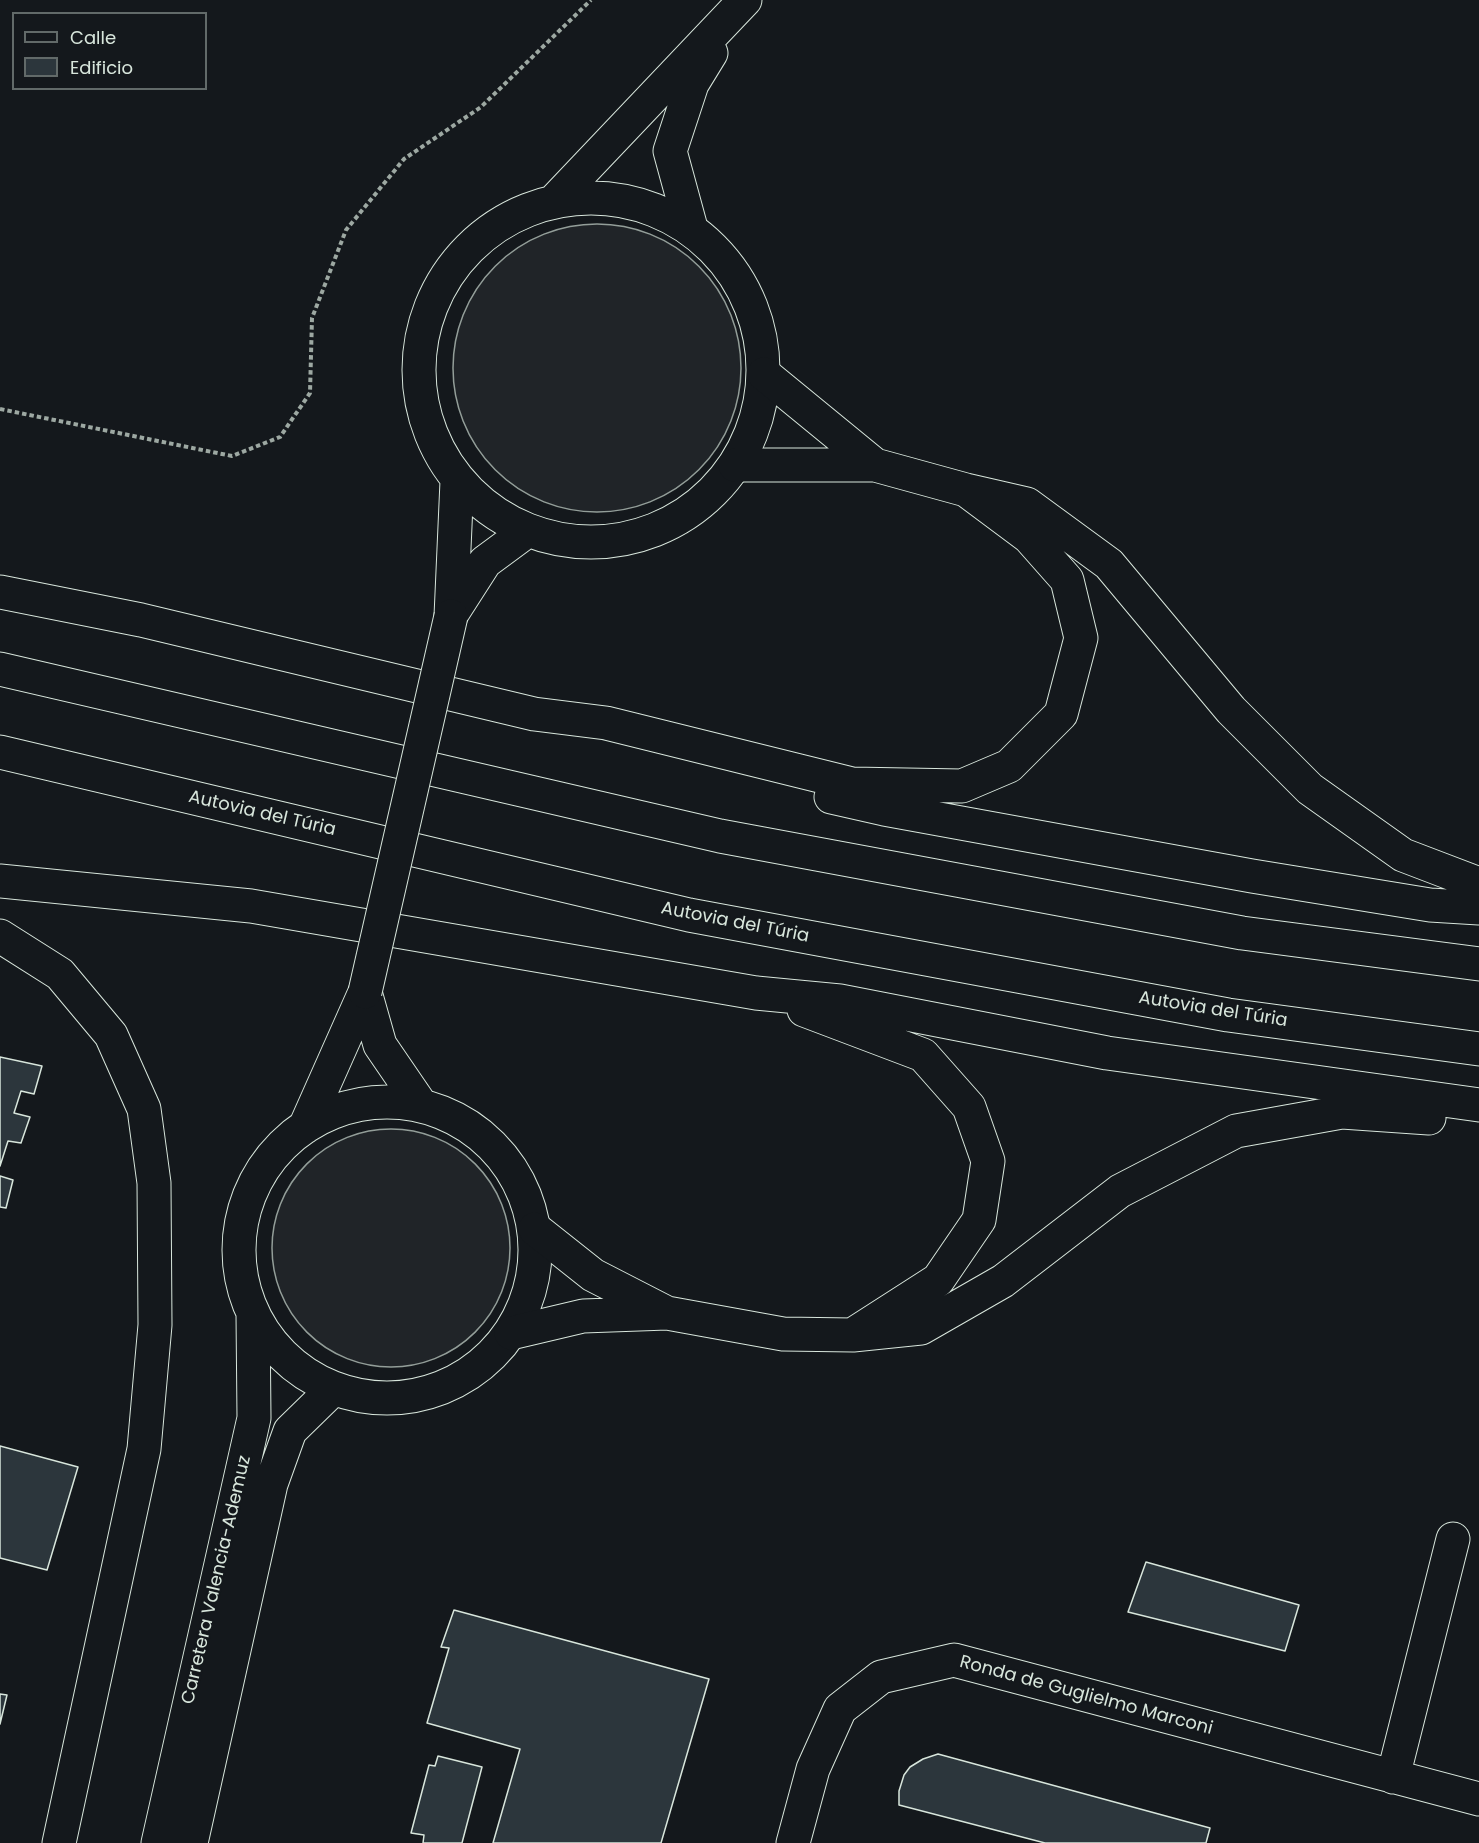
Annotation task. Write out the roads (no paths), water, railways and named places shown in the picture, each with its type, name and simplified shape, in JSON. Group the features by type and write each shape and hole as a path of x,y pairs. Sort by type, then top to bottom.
{"main road":[{"path":"555,200 741,5"},
{"path":"691,228 670,151 692,84 741,5"},
{"path":"603,197 649,206 691,228 731,268 757,318 764,374 756,422 735,465 695,508 642,535 585,543 527,531 489,511 457,481 428,430 417,372 427,313 455,261 500,222 555,200 603,197"},
{"path":"764,374 875,465"},
{"path":"735,465 875,465 1027,504 1109,564 1231,710 1310,789 1403,855 1479,884"},
{"path":"305,1126 365,992 451,616 457,481"},
{"path":"0,592 141,620 534,714 606,723 852,784 962,786 1009,766 1061,714 1081,638 1067,580 1029,537 966,490"},
{"path":"451,616 485,562 527,531"},
{"path":"0,669 720,836 1242,933 1479,964"},
{"path":"534,714 602,742 884,809 1263,878 1430,905 1479,908"},
{"name":"Autovia del Túria","path":"0,752 689,915 1228,1015 1479,1049"},
{"path":"0,881 251,906 756,993 840,1001 1107,1053 1479,1105"},
{"path":"0,936 60,974 111,1035 144,1109 154,1183 155,1325 144,1449 59,1843"},
{"path":"365,992 380,1045 421,1105"},
{"path":"756,993 923,1055 969,1107 988,1161 979,1220 938,1280 854,1335"},
{"path":"381,1101 421,1105 463,1122 498,1150 522,1186 535,1229 536,1266 527,1301 511,1333 476,1370 431,1392 381,1399 333,1389 300,1371 273,1346 253,1315 240,1275 240,1232 251,1191 273,1155 305,1126 342,1109 381,1101"},
{"path":"511,1333 583,1316 667,1313 783,1334 854,1335 921,1328 1003,1281 1120,1191 1236,1131 1342,1112 1479,1120"},
{"path":"535,1229 593,1275 667,1313"},
{"name":"Carretera Valencia-Ademuz","path":"158,1843 254,1418 253,1315"},
{"name":"Carretera Valencia-Ademuz","path":"191,1843 272,1484 290,1431 333,1389"},
{"path":"1393,1776 1453,1539"},
{"name":"Ronda de Guglielmo Marconi","path":"793,1843 813,1769 840,1709 881,1677 954,1660 1479,1799"}]}
